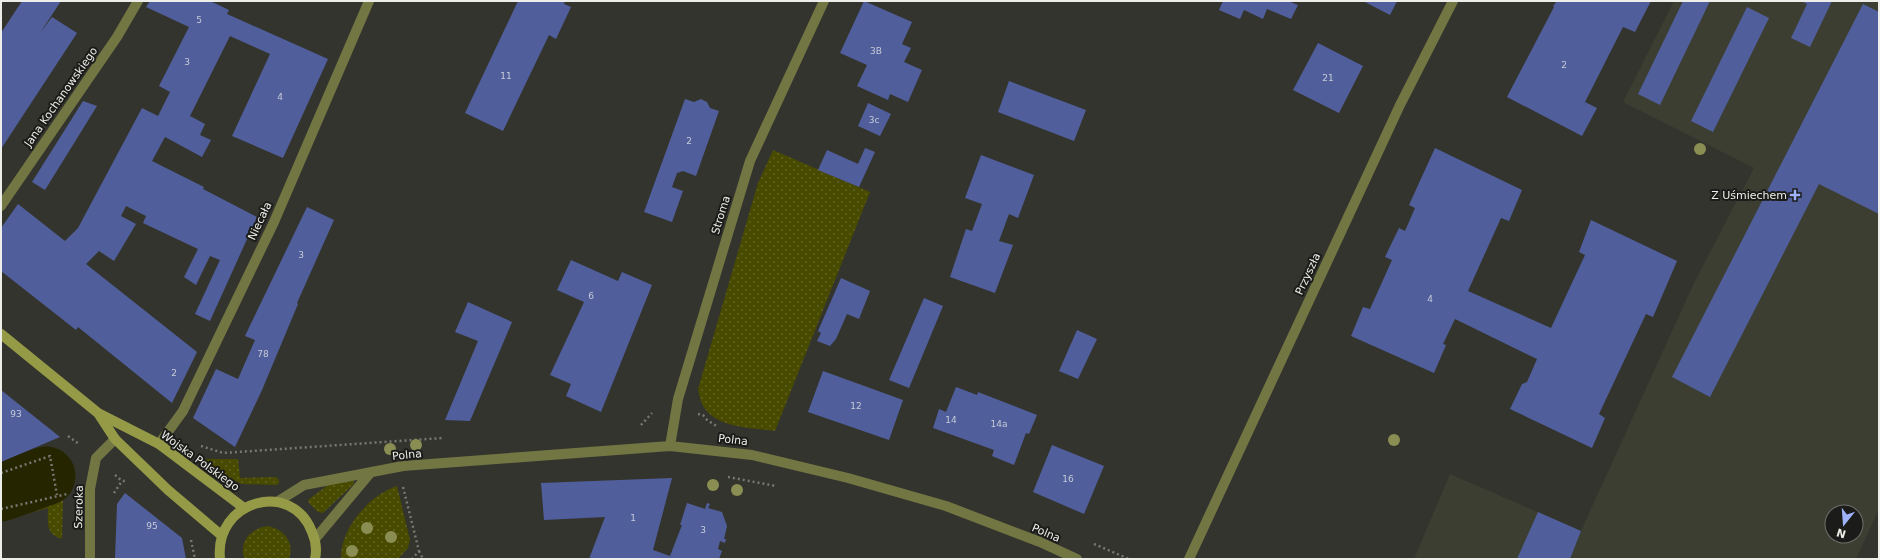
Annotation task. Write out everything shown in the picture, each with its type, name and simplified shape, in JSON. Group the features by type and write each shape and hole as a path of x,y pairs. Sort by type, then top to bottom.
{"street":[{"name":"Jana Kochanowskiego","path":"1,206 117,36 138,1"},
{"name":"Niecała","path":"159,444 183,411 202,374 274,222 369,1"},
{"name":"Stroma","path":"670,446 678,399 750,161 824,1"},
{"name":"Przyszła","path":"1189,559 1400,105 1453,1"},
{"name":"Wojska Polskiego","path":"1,334 98,413 159,444 244,508"},
{"name":"Wojska Polskiego","path":"98,413 114,439 168,490 221,535"},
{"name":"Szeroka","path":"90,559 90,489 96,458 114,439"},
{"name":"Polna","path":"277,502 304,485 403,466 670,446 752,455 856,480 946,506 1040,542 1077,559"},
{"path":"315,539 371,472"},
{"path":"220,559 219,549 221,535 230,520 244,508 260,503 277,502 290,507 302,515 310,526 315,539 315,559"}],"path":[{"path":"633,426 641,425 653,411"},
{"path":"174,424 201,446 223,453 447,438"},
{"path":"1,473 50,456 57,495"},
{"path":"724,476 783,487"},
{"path":"411,485 403,486 419,551 423,559"},
{"path":"1,509 66,494"},
{"path":"412,559 419,551"}],"shaded area":[{"path":"1674,1 1879,1 1879,509 1864,542 1864,504 1824,504 1824,544 1863,544 1856,559 1414,559 1450,474 1581,531 1694,283 1754,168 1623,102"},
{"path":"773,150 870,192 775,431 734,425 715,418 707,412 702,404 698,389 758,183"},
{"path":"203,459 238,459 240,478 276,477 279,480 279,483 277,485 242,484 227,477"},
{"path":"340,476 353,479 354,484 323,513 318,512 308,500"},
{"path":"397,486 410,540 408,548 398,559 341,559 345,536 358,515 376,497"},
{"path":"63,499 62,539 50,531 48,523 48,508 1,521 1,515"},
{"path":"267,526 278,530 287,537 290,547 289,559 244,559 243,547 247,537 256,530"}],"building":[{"path":"22,1 61,1 40,33 52,17 77,33 1,149 1,33"},
{"path":"150,1 210,1 229,10 227,14 328,59 283,158 232,136 270,54 230,36 190,116 205,124 200,135 211,140 202,157 165,137 152,161 204,187 203,189 257,217 210,321 195,314 220,260 210,256 196,285 184,277 198,249 143,223 146,216 126,206 121,216 136,224 114,261 99,251 86,264 197,352 172,403 78,327 76,330 1,271 1,228 18,204 65,241 78,228 142,108 158,116 170,92 159,86 189,27 146,7"},
{"path":"518,1 565,1 564,4 571,7 556,39 549,35 503,131 465,113"},
{"path":"864,1 912,22 902,44 911,48 904,62 922,70 908,102 890,94 888,100 857,86 867,65 840,53"},
{"path":"1223,1 1288,1 1298,5 1291,19 1267,9 1263,19 1244,10 1240,19 1219,10"},
{"path":"1363,1 1397,1 1390,15"},
{"path":"1557,1 1651,1 1635,32 1623,27 1585,102 1597,108 1582,136 1507,97 1554,7 1553,6"},
{"path":"1683,1 1710,1 1660,105 1638,94"},
{"path":"1801,1 1832,1 1810,47 1791,38 1807,4"},
{"path":"1863,4 1879,12 1879,214 1819,184 1710,397 1672,377"},
{"path":"1747,7 1769,18 1713,132 1691,121"},
{"path":"1318,43 1363,66 1339,113 1293,90"},
{"path":"1009,81 1086,110 1074,141 998,112"},
{"path":"685,99 694,102 701,99 707,102 710,108 719,111 696,176 683,171 677,173 672,187 683,191 672,222 644,212"},
{"path":"83,101 97,106 45,190 32,182"},
{"path":"868,103 891,114 880,136 858,126"},
{"path":"865,148 875,152 859,187 818,170 827,150 858,164"},
{"path":"1435,148 1522,190 1509,221 1501,218 1468,291 1551,328 1585,255 1579,252 1591,220 1677,261 1653,317 1646,314 1599,414 1605,418 1592,448 1510,409 1522,384 1527,382 1537,359 1455,319 1443,344 1446,345 1434,373 1351,336 1363,307 1370,309 1392,260 1385,257 1399,228 1405,231 1415,208 1409,205"},
{"path":"981,155 1034,175 1018,218 1009,214 999,241 1013,245 995,293 950,277 966,229 972,231 982,204 965,198"},
{"path":"307,207 334,220 297,303 298,304 262,390 235,447 193,418 216,369 238,379 255,340 245,336"},
{"path":"571,260 618,281 622,272 652,285 601,412 566,396 571,384 550,375 584,302 557,290"},
{"path":"841,278 870,291 859,319 847,314 836,339 830,346 817,341 821,333 818,331"},
{"path":"924,298 943,306 909,388 889,380"},
{"path":"468,302 512,322 470,421 445,420 478,341 455,332"},
{"path":"1077,330 1097,339 1078,379 1059,371"},
{"path":"823,371 903,400 889,440 808,412"},
{"path":"956,387 977,395 978,392 1037,415 1029,434 1026,433 1014,465 992,456 994,450 933,428 939,409 946,412"},
{"path":"1,390 60,437 1,462"},
{"path":"1052,445 1104,466 1084,514 1033,492"},
{"path":"672,478 653,550 670,556 682,525 680,525 687,503 705,509 707,503 710,504 708,508 722,512 727,526 724,539 726,539 725,543 720,541 718,549 722,551 719,559 589,559 605,517 544,520 541,483"},
{"path":"125,493 182,538 186,559 115,559 117,504"},
{"path":"1538,512 1581,531 1570,559 1517,559"}],"waterway":[{"path":"1,492 46,476"}],"place":[{"name":"Z Uśmiechem","path":"1795,195"}]}
